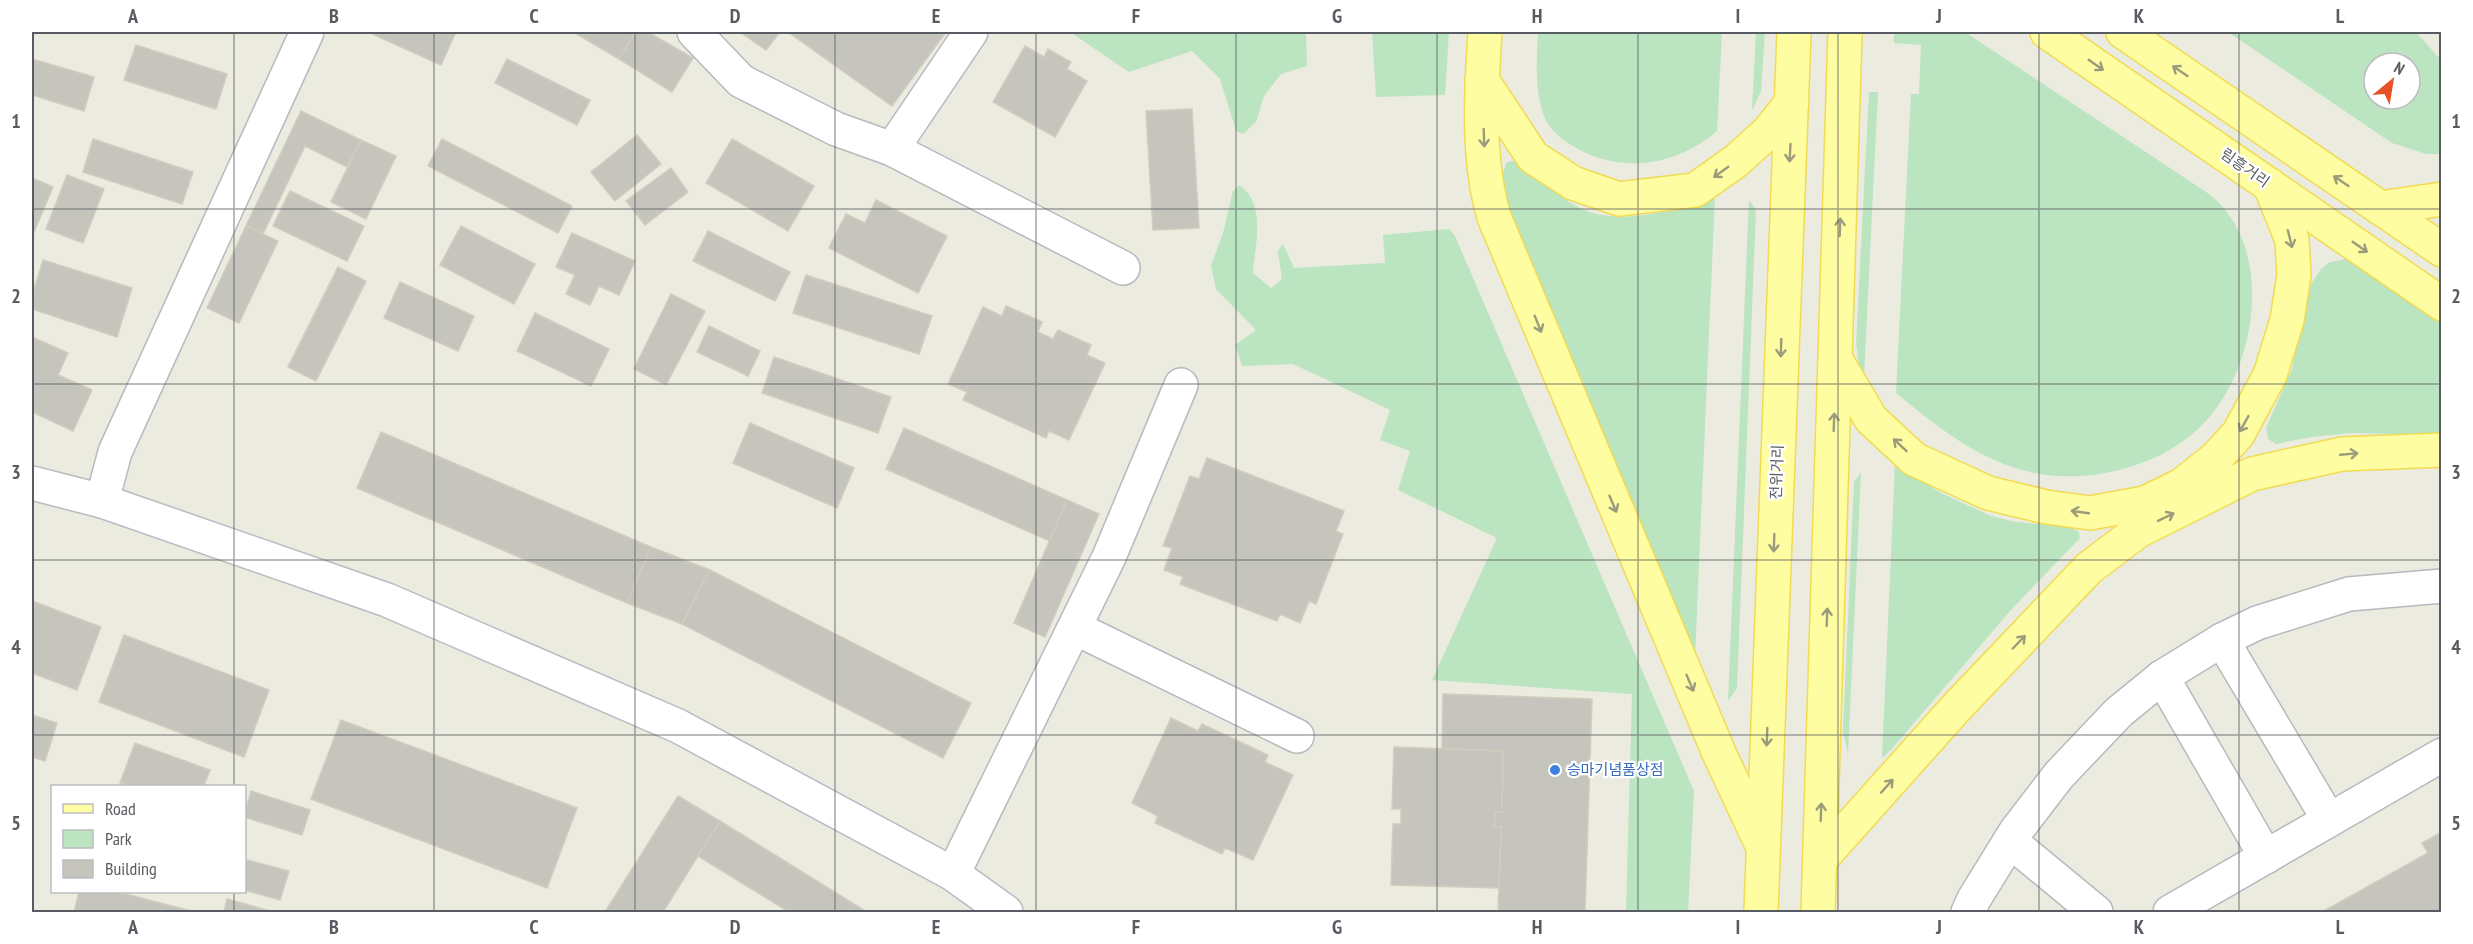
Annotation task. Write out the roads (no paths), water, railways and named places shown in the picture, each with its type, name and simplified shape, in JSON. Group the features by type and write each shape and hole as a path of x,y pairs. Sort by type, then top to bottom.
{"main road":[{"path":"1485,32 1482,80 1486,183 1494,217 1719,753 1763,847"},
{"name":"전위거리","path":"1761,912 1794,32"},
{"path":"1818,912 1845,32"},
{"name":"림흥거리","path":"2047,32 2442,304"},
{"path":"2123,32 2442,250"},
{"path":"1482,80 1533,157 1573,183 1619,199 1695,190 1736,161 1768,132 1792,102"},
{"path":"1836,360 1872,419 1914,459 1988,493 2046,507 2090,513 2145,503 2182,485 2216,458 2238,434 2270,375 2287,320 2294,275 2292,240 2270,185"},
{"path":"2380,208 2442,199"},
{"path":"1820,860 1955,709 2090,568 2138,531 2252,474 2342,454 2442,450"}],"street":[{"path":"102,501 115,452 307,32"},
{"path":"694,32 741,81 836,129 892,149 1123,268"},
{"path":"892,149 971,32"},
{"path":"953,874 1109,557 1180,385"},
{"path":"32,483 102,501 387,600 678,726 953,874 1006,912"},
{"path":"1968,912 2010,841 2059,775 2119,712 2162,677 2222,640 2257,623 2349,594 2442,586"},
{"path":"1075,628 1297,736"},
{"path":"2222,640 2329,820"},
{"path":"2162,677 2266,857"},
{"path":"2170,912 2442,755"},
{"path":"2010,841 2096,912"}],"place":[{"name":"승마기념품상점","path":"1555,770"}]}
